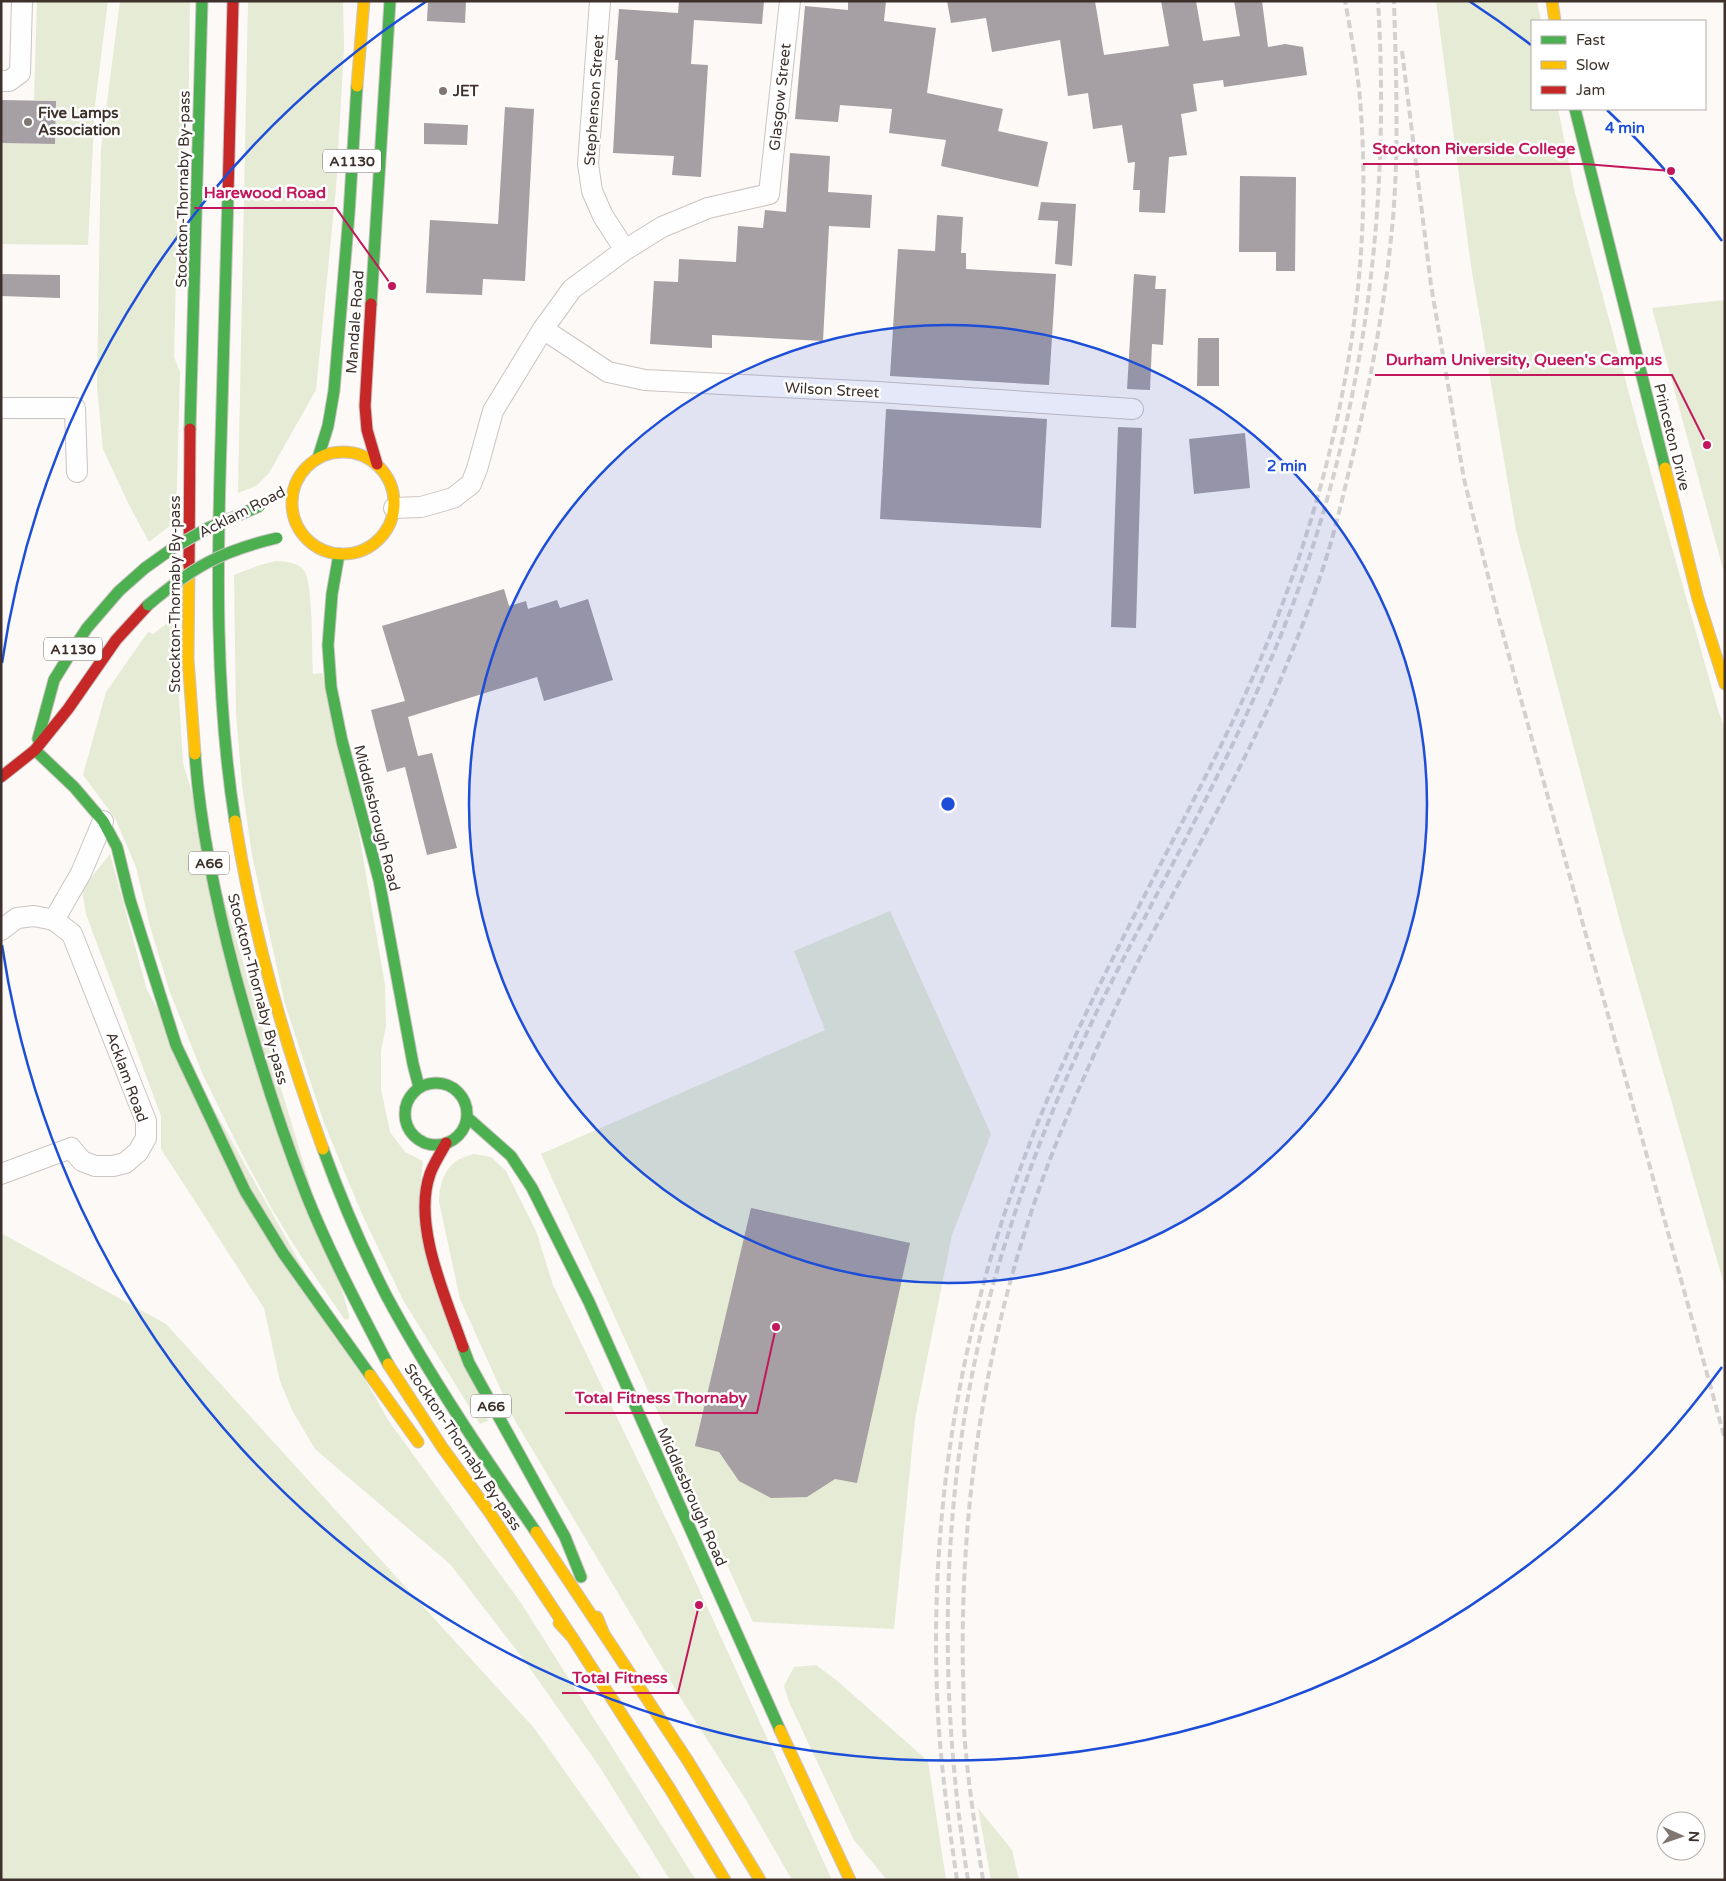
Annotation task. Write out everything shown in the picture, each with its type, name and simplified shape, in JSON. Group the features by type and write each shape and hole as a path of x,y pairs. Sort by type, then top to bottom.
{"main road":[{"name":"Stockton-Thornaby By-pass","path":"202,1 190,447 188,659 194,760 209,865 248,1022 275,1107 306,1194 344,1279 392,1370 442,1447 490,1513 572,1637"},
{"name":"Stockton-Thornaby By-pass","path":"233,1 220,492 218,656 226,755 238,847 254,922 280,1024 309,1109 349,1216 391,1303 442,1390 604,1634"},
{"name":"Mandale Road","path":"318,458 328,426 335,382 364,1"},
{"name":"Mandale Road","path":"377,464 367,430 364,406 390,1"},
{"path":"1552,1 1555,20"},
{"name":"Princeton Drive","path":"1575,110 1695,589 1725,684"},
{"path":"318,458 333,453 349,452 364,456 377,464"},
{"name":"A1130","path":"295,485 305,470 318,458"},
{"name":"A1130","path":"311,543 324,550 339,554 355,553 370,547 382,537 390,523 394,508 394,492 387,477 377,464"},
{"path":"295,485 292,501 294,516 300,531 311,543"},
{"name":"Acklam Road","path":"35,750 54,680 88,628 112,598 145,568 173,548 208,528 260,506 295,485"},
{"name":"Acklam Road","path":"1,778 35,750 68,709 116,640 148,605 182,577 212,559 249,544 285,539 311,543"},
{"name":"Middlesbrough Road","path":"339,554 332,594 328,645 331,687 342,741 379,880 413,1064 419,1087"},
{"path":"35,750 74,787 103,821 117,847 130,900 176,1045 245,1191 288,1261 427,1454"},
{"path":"438,1082 446,1084 455,1089 465,1104 467,1118 460,1133 446,1143 436,1145 422,1141 410,1132 404,1112 406,1103 419,1087 428,1083 438,1082"},
{"name":"Middlesbrough Road","path":"467,1118 511,1156 532,1188 589,1302 746,1656 850,1880"},
{"name":"A66","path":"446,1143 430,1174 425,1205 427,1230 435,1268 469,1364 565,1537 604,1634 688,1761 760,1880"},
{"path":"527,1590 572,1637"},
{"name":"A66","path":"572,1637 670,1789 725,1880"}],"street":[{"path":"1,81 9,81 20,73 22,1"},
{"name":"Stephenson Street","path":"600,1 588,164 592,191 603,216 624,250"},
{"name":"Glasgow Street","path":"624,250 662,227 708,208 770,194 790,1"},
{"path":"394,508 421,507 453,498 471,484 493,411 544,329 572,289 624,250"},
{"name":"Wilson Street","path":"544,329 608,372 645,380 878,392 1133,409"},
{"path":"1,408 74,408 77,472"},
{"path":"1,930 17,918 34,916 54,920 81,873 103,821"},
{"name":"Acklam Road","path":"1,1174 71,1148 82,1161 95,1166 113,1166 126,1163 138,1152 146,1138 146,1121 79,950 72,934 54,920"}],"green space":[{"path":"37,1 108,1 95,105 88,245 1,244 1,143 55,144 56,101 34,100"},
{"path":"120,1 190,1 188,144 179,155 174,357 180,372 176,521 149,542 128,503 103,449 97,386 101,149"},
{"path":"248,1 343,1 344,48 336,188 316,390 269,473 256,486 238,493"},
{"path":"1436,1 1537,1 1541,20 1531,20 1531,110 1558,110 1575,193 1644,449 1718,710 1725,728 1725,1288 1624,936 1516,530 1471,266"},
{"path":"1725,300 1725,576 1652,308"},
{"path":"276,561 299,566 305,572 308,579 311,605 313,674 322,673 359,834 385,985 386,1026 381,1051 381,1089 390,1132 405,1152 423,1161 419,1198 488,1421 480,1424 403,1300 362,1214 324,1123 285,1004 252,855 242,785 236,713 234,575"},
{"path":"174,618 183,763 349,1314 349,1319 345,1320 273,1211 203,1075 170,992 151,930 136,867 115,818 83,775 106,692 148,632 153,634"},
{"path":"110,854 147,990 388,1420 521,1603 696,1880 670,1880 599,1766 521,1656 450,1564 315,1449 292,1410 280,1381 264,1308 161,1149 161,1116 86,914 82,889"},
{"path":"890,911 991,1134 952,1235 915,1419 894,1629 753,1622 541,1154 825,1030 794,951"},
{"path":"474,1154 491,1157 506,1171 536,1231 553,1285 682,1552 832,1880 792,1880 746,1800 685,1705 514,1419 460,1299 439,1202 441,1186 447,1170 457,1161"},
{"path":"1,1233 166,1324 534,1728 642,1880 1,1880"},
{"path":"816,1665 835,1679 928,1761 946,1880 887,1880 854,1840 789,1702 784,1686 794,1667"},
{"path":"978,1808 1012,1850 1019,1880 991,1880"}],"building":[{"path":"428,1 466,1 465,23 427,21"},
{"path":"679,1 764,1 762,24 694,20 691,64 708,65 701,177 672,175 674,156 613,153 618,60 615,60 619,9 678,13"},
{"path":"848,1 886,1 884,21 936,28 927,93 1003,109 998,131 1048,142 1038,187 941,166 946,140 889,133 892,109 840,105 838,122 795,119 805,6 848,10"},
{"path":"947,1 1095,1 1104,55 1169,46 1161,1 1196,1 1203,41 1240,36 1234,1 1262,1 1268,47 1285,44 1303,47 1307,75 1224,87 1223,80 1193,84 1197,111 1181,114 1187,155 1169,157 1165,213 1139,212 1140,190 1133,190 1135,162 1128,163 1122,125 1093,129 1088,93 1068,96 1060,40 992,52 986,18 951,23"},
{"name":"Five Lamps Association","path":"1,100 56,101 55,144 1,143"},
{"path":"505,107 534,109 525,281 483,279 482,295 426,293 430,220 498,224"},
{"path":"424,123 468,125 467,145 424,144"},
{"path":"790,153 830,156 828,192 872,195 870,228 829,226 823,341 712,335 712,348 650,344 654,281 678,282 679,259 736,262 738,226 763,228 765,210 786,212"},
{"path":"1240,176 1296,177 1295,271 1276,271 1276,252 1239,252"},
{"path":"1041,202 1076,204 1072,266 1055,264 1058,221 1038,220"},
{"path":"937,215 963,217 961,253 966,253 966,269 1056,274 1049,385 890,376 898,249 935,251"},
{"path":"1,274 60,275 60,298 1,296"},
{"path":"1134,274 1156,276 1155,289 1166,289 1163,345 1152,344 1150,390 1127,389"},
{"path":"1198,338 1219,338 1219,386 1197,386"},
{"path":"886,409 1047,419 1041,528 880,519"},
{"path":"1118,427 1142,428 1136,628 1111,627"},
{"path":"1245,433 1250,488 1194,494 1189,439"},
{"path":"504,589 509,606 526,601 528,609 557,600 560,608 588,599 613,680 544,701 537,677 408,717 418,756 432,753 457,848 427,855 405,767 387,772 371,710 405,701 382,626"},
{"path":"751,1208 910,1243 857,1483 835,1479 807,1497 771,1498 739,1481 719,1452 695,1446"}],"railway":[{"path":"957,1880 941,1755 936,1645 943,1507 951,1439 963,1371 978,1304 997,1237 1041,1114 1091,1002 1230,727 1263,653 1292,577 1317,500 1337,421 1351,341 1360,261 1363,180 1360,99 1356,62 1345,1"},
{"path":"968,1880 957,1798 950,1715 948,1633 950,1551 957,1470 969,1389 987,1308 1010,1228 1039,1144 1098,1009 1203,806 1254,697 1297,594 1326,504 1344,434 1358,363 1369,291 1376,219 1380,146 1381,74 1378,1"},
{"path":"983,1880 965,1743 963,1616 970,1501 986,1387 998,1330 1012,1274 1029,1219 1069,1113 1134,969 1237,773 1275,693 1308,611 1330,544 1355,447 1369,382 1381,317 1390,251 1395,191 1396,137 1394,1"},
{"path":"1402,51 1431,285 1464,479 1498,616 1725,1439"}],"traffic: fast":[{"path":"190,429 202,1"},
{"path":"371,304 390,1"},
{"path":"318,458 328,426 334,391 349,214 357,86"},
{"path":"1575,110 1665,468"},
{"path":"228,195 218,584 224,726 228,774 235,821"},
{"path":"145,568 173,548 208,528 260,506"},
{"path":"148,605 208,562 239,549 277,538"},
{"path":"339,554 332,594 328,645 331,687 342,741 379,880 413,1064 419,1087"},
{"path":"38,739 54,680 70,654 87,628 119,591 145,568"},
{"path":"35,750 74,787 103,821"},
{"path":"195,754 205,838 215,893 235,974 268,1085 286,1140 324,1237 388,1364"},
{"path":"103,821 117,847 130,900 176,1045 245,1191 283,1253 370,1375"},
{"path":"436,1083 448,1085 458,1092 465,1102 467,1114 465,1126 458,1136 448,1143 436,1145 424,1143 414,1136 407,1126 405,1114 407,1102 414,1092 424,1085 436,1083"},
{"path":"467,1117 511,1156 532,1188 589,1302 780,1730"},
{"path":"323,1149 360,1241 403,1326 496,1474 536,1532"},
{"path":"463,1347 469,1363 565,1537 581,1577"}],"traffic: slow":[{"path":"357,86 364,1"},
{"path":"1552,1 1555,20"},
{"path":"343,452 362,456 379,467 390,484 394,503 390,522 379,539 362,550 343,554 324,550 307,539 296,522 292,503 296,484 307,467 324,456 343,452"},
{"path":"1665,468 1698,599 1725,684"},
{"path":"189,566 188,659 195,754"},
{"path":"235,821 260,946 295,1068 323,1149"},
{"path":"388,1364 442,1447 490,1513 572,1637"},
{"path":"370,1375 418,1442"},
{"path":"536,1532 604,1634"},
{"path":"597,1617 604,1634 688,1761 760,1880"},
{"path":"559,1623 572,1637 670,1789 725,1880"},
{"path":"780,1730 850,1880"}],"traffic: jam":[{"path":"228,195 233,1"},
{"path":"371,304 365,406 367,430 377,464"},
{"path":"189,566 190,429"},
{"path":"1,777 35,750 68,709 116,640 148,605"},
{"path":"446,1143 430,1174 426,1194 425,1216 433,1261 463,1347"}],"place":[{"name":"JET","path":"443,91"},
{"name":"Five Lamps Association","path":"28,122"},
{"name":"Stockton Riverside College","path":"1671,171"},
{"name":"Harewood Road","path":"392,286"},
{"name":"Durham University, Queen's Campus","path":"1707,445"},
{"name":"Total Fitness Thornaby","path":"776,1327"},
{"name":"Total Fitness","path":"699,1605"}]}
